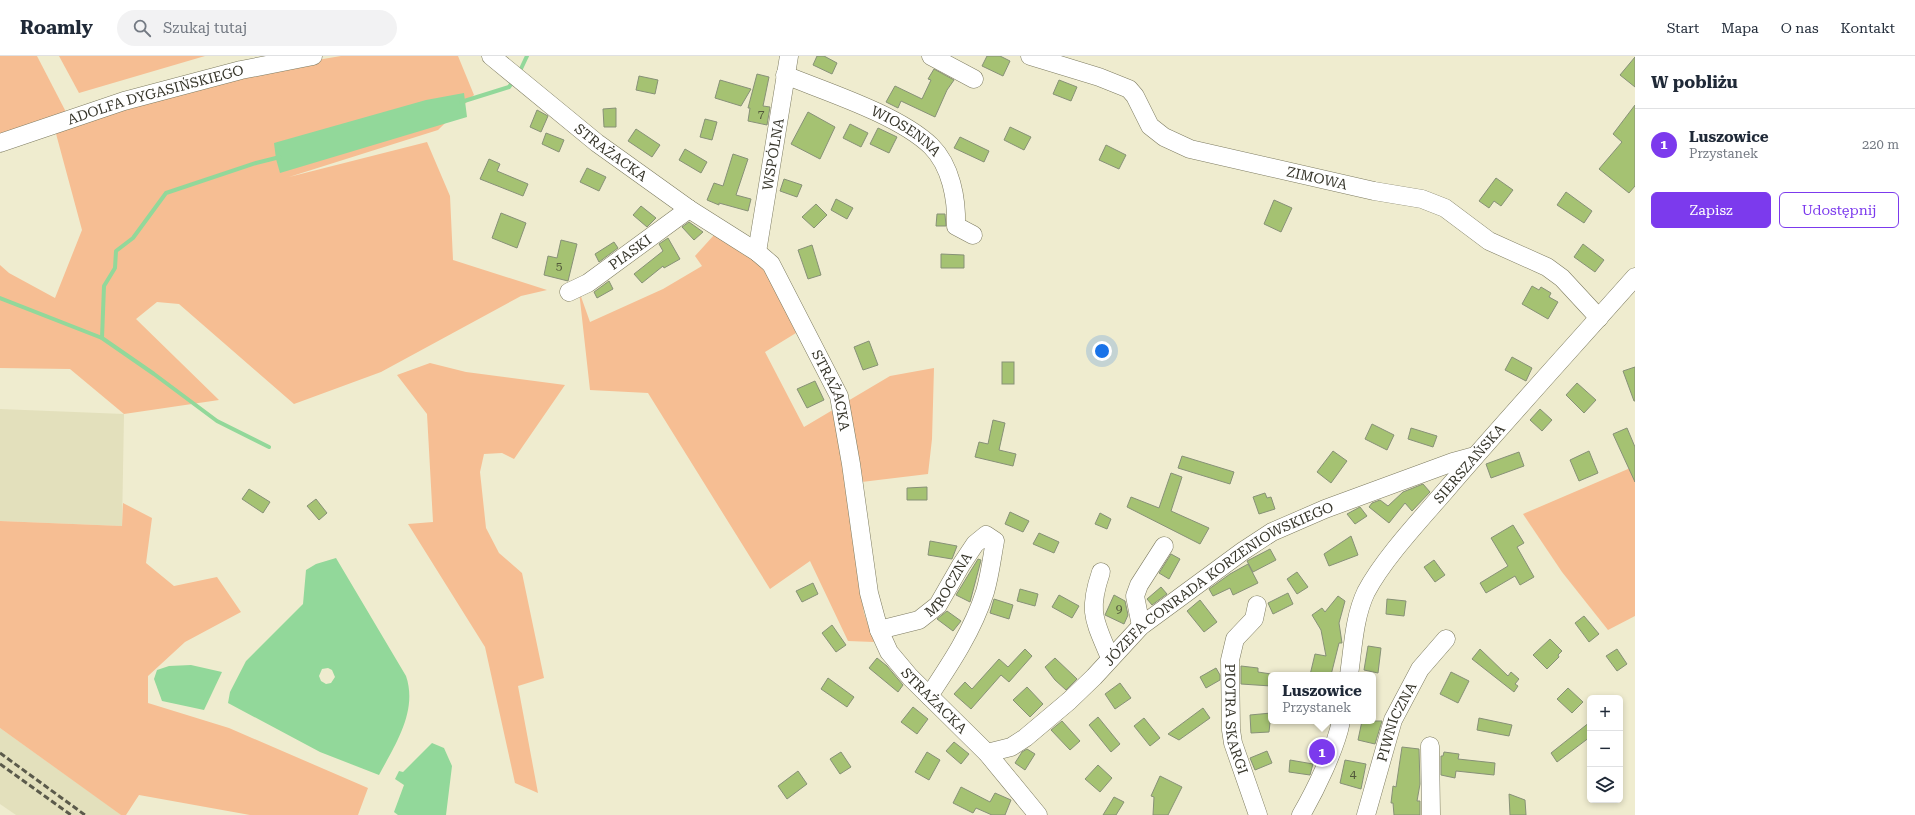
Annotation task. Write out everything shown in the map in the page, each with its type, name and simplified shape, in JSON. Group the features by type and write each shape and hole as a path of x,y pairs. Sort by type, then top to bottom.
{"street":[{"name":"ADOLFA DYGASIŃSKIEGO","path":"0,143 131,99 241,70 313,56"},
{"name":"STRAŻACKA","path":"491,56 597,143 690,209 757,252 771,264 839,396 851,464 869,593 879,630 889,652 928,696 987,753 1038,815"},
{"path":"931,56 974,79"},
{"name":"ZIMOWA","path":"1030,56 1099,77 1129,89 1135,96 1150,126 1176,144 1190,149 1294,173 1422,199 1445,208 1489,241 1547,267 1567,283 1600,318"},
{"name":"WIOSENNA","path":"788,61 914,132 932,146 943,163 954,192 957,206 956,226 973,235"},
{"name":"WSPÓLNA","path":"757,252 788,61"},
{"name":"PIASKI","path":"569,292 588,283 690,209"},
{"name":"SIERSZAŃSKA","path":"1350,672 1360,609 1366,593 1375,579 1414,528 1475,456 1600,318 1635,277"},
{"name":"JÓZEFA CONRADA KORZENIOWSKIEGO","path":"987,753 1011,747 1025,738 1069,701 1094,677 1141,626 1243,551 1272,532 1325,509 1453,462 1475,456"},
{"name":"MROCZNA","path":"879,630 918,620 938,605 961,564 975,544 986,535 995,541 985,591 973,624 945,673 928,696"},
{"path":"1141,626 1134,596 1139,585 1164,546"},
{"path":"1102,572 1094,591 1094,620 1110,658"},
{"name":"PIOTRA SKARGI","path":"1257,605 1254,618 1235,639 1230,660 1231,730 1233,743 1258,815"},
{"name":"PIWNICZNA","path":"1366,815 1393,720 1420,669 1446,639"},
{"path":"1301,815 1324,768 1340,724"},
{"path":"1430,746 1431,815"}],"shaded area":[{"path":"0,56 37,56 67,114 0,137"},
{"path":"59,56 205,56 79,93"},
{"path":"341,56 458,56 474,95 438,130 289,177 427,142 450,196 453,260 547,290 521,296 381,372 294,404 179,304 157,302 136,319 219,400 124,414 70,369 0,368 0,265 9,273 55,298 82,230 55,130 72,124 293,64"},
{"path":"464,93 467,117 280,173 274,143 426,100"},
{"path":"714,235 754,258 766,270 796,333 765,352 804,427 890,376 934,368 932,439 928,474 845,484 864,613 874,642 848,641 810,561 770,589 648,393 590,390 579,291 590,322 663,289 702,266 695,256"},
{"path":"430,363 466,372 565,385 514,459 502,453 484,454 480,472 486,528 499,553 522,573 544,678 518,686 538,793 515,783 485,647 408,524 433,522 427,414 397,375"},
{"path":"0,409 124,414 122,526 0,521"},
{"path":"1635,466 1635,616 1608,630 1562,572 1523,514"},
{"path":"123,503 152,518 146,563 174,586 217,577 241,612 185,642 148,676 148,703 229,728 368,788 358,815 250,815 139,795 126,815 121,815 0,728 0,521 122,526"},
{"path":"336,558 406,676 409,689 407,715 398,740 379,775 320,752 228,703 230,692 246,661 303,604 306,570 316,564","holes":["328,668 332,670 335,677 331,683 326,684 321,681 319,676 322,669"]},
{"path":"191,665 222,672 204,710 162,701 154,679 157,670 169,666"},
{"path":"0,728 121,815 16,815 0,804"},
{"path":"432,743 444,748 452,766 446,815 398,815 394,812 404,785 395,779 399,771 403,772"}],"building":[{"path":"817,56 824,56 837,63 832,74 813,65"},
{"path":"987,56 1000,56 1010,61 1003,76 982,66"},
{"path":"1635,57 1635,87 1620,75"},
{"path":"934,69 954,80 947,90 935,117 901,101 898,108 886,102 895,86 922,99 931,80 928,79"},
{"path":"757,74 769,77 763,106 770,107 767,125 748,121 750,108 748,108"},
{"path":"639,76 658,80 655,94 636,90"},
{"path":"720,80 751,89 741,106 715,98"},
{"path":"1059,80 1077,87 1071,101 1053,94"},
{"path":"1635,105 1635,186 1629,193 1599,169 1622,142 1613,134"},
{"path":"616,108 616,127 604,127 603,109"},
{"path":"537,110 548,116 541,132 530,127"},
{"path":"808,112 835,127 820,159 791,144"},
{"path":"705,119 717,122 712,140 700,137"},
{"path":"850,124 868,133 861,147 843,138"},
{"path":"1010,127 1031,137 1024,150 1004,140"},
{"path":"878,128 897,137 889,153 870,144"},
{"path":"636,129 660,145 652,157 628,141"},
{"path":"546,133 564,140 559,152 542,144"},
{"path":"960,137 989,151 984,162 954,148"},
{"path":"1106,145 1126,155 1119,169 1099,160"},
{"path":"685,149 707,162 701,173 679,160"},
{"path":"733,154 748,159 736,195 751,199 748,211 719,203 719,205 707,200 714,183 723,186"},
{"path":"489,159 500,164 497,171 528,184 523,196 480,179"},
{"path":"587,168 606,177 599,191 580,182"},
{"path":"1496,178 1513,190 1501,206 1494,201 1489,208 1479,201"},
{"path":"784,179 802,185 797,197 780,191"},
{"path":"1566,192 1592,211 1584,223 1557,205"},
{"path":"836,199 853,208 847,219 831,210"},
{"path":"1274,200 1292,208 1281,232 1264,224"},
{"path":"816,204 827,215 814,228 802,217"},
{"path":"641,206 656,218 647,227 633,215"},
{"path":"501,213 526,223 517,248 492,238"},
{"path":"937,214 945,214 946,226 936,226"},
{"path":"689,222 703,232 694,240 682,227"},
{"path":"668,238 680,259 664,268 663,266 642,283 634,274 663,251 659,244"},
{"path":"561,240 577,244 568,281 544,275 548,256 557,258"},
{"path":"614,242 618,248 599,262 595,254"},
{"path":"1583,244 1604,260 1595,272 1574,257"},
{"path":"812,245 821,275 808,279 798,250"},
{"path":"941,254 964,255 964,268 941,268"},
{"path":"609,281 613,289 597,298 594,292"},
{"path":"1532,286 1539,290 1541,287 1551,293 1549,297 1558,302 1548,319 1522,304"},
{"path":"869,341 878,365 863,370 854,347"},
{"path":"1512,357 1532,368 1526,381 1505,370"},
{"path":"1002,362 1014,362 1014,384 1002,384"},
{"path":"1635,367 1635,401 1634,401 1623,371"},
{"path":"815,381 824,400 807,408 797,389"},
{"path":"1577,383 1596,400 1584,413 1566,395"},
{"path":"1540,409 1552,420 1542,431 1530,420"},
{"path":"993,420 1005,423 999,450 1016,454 1013,466 975,457 979,442 988,444"},
{"path":"1372,424 1394,435 1387,450 1365,439"},
{"path":"1411,428 1437,436 1433,447 1408,439"},
{"path":"1627,428 1635,447 1635,482 1613,434"},
{"path":"1333,451 1347,461 1331,483 1317,472"},
{"path":"1589,451 1598,473 1579,481 1570,460"},
{"path":"1519,452 1524,466 1491,478 1486,464"},
{"path":"1182,456 1234,472 1230,484 1178,468"},
{"path":"1171,473 1182,477 1171,511 1209,528 1200,544 1127,507 1131,497 1159,508"},
{"path":"1423,484 1430,492 1412,511 1405,503 1389,523 1369,507 1372,503 1380,500 1388,506 1403,492"},
{"path":"927,487 927,500 907,500 907,488"},
{"path":"249,489 270,502 263,513 242,499"},
{"path":"1265,493 1267,498 1271,497 1275,509 1259,514 1253,497"},
{"path":"316,499 327,513 319,520 307,506"},
{"path":"1360,507 1367,516 1355,524 1347,514"},
{"path":"1010,512 1029,521 1023,532 1005,524"},
{"path":"1100,513 1111,519 1107,529 1095,524"},
{"path":"1513,525 1524,543 1517,547 1534,577 1520,585 1515,576 1486,593 1480,583 1508,566 1491,538"},
{"path":"1039,533 1059,542 1054,553 1033,544"},
{"path":"1351,536 1358,555 1329,566 1324,554"},
{"path":"930,541 957,546 952,559 928,555"},
{"path":"1270,549 1276,560 1253,572 1247,561"},
{"path":"1171,554 1180,559 1169,579 1159,573"},
{"path":"978,559 981,560 970,602 956,595"},
{"path":"1434,560 1445,575 1435,582 1424,567"},
{"path":"1248,564 1258,583 1233,595 1230,588 1213,596 1209,589 1230,574"},
{"path":"1297,572 1308,587 1297,594 1287,579"},
{"path":"813,583 818,594 802,602 796,591"},
{"path":"1161,587 1167,594 1152,605 1147,599"},
{"path":"1020,589 1038,594 1035,606 1017,601"},
{"path":"1288,593 1293,604 1273,614 1268,603"},
{"path":"1059,595 1079,606 1072,618 1052,607"},
{"path":"1114,595 1125,601 1128,615 1124,624 1105,615"},
{"path":"1338,596 1345,601 1339,623 1342,643 1339,643 1332,672 1311,672 1315,654 1326,656 1321,630 1312,615 1322,608 1325,612"},
{"path":"994,599 1013,605 1009,619 990,613"},
{"path":"1387,599 1406,601 1404,616 1386,614"},
{"path":"1200,600 1217,622 1204,632 1187,611"},
{"path":"947,611 961,621 953,631 937,619"},
{"path":"1584,616 1599,634 1589,642 1575,623"},
{"path":"832,625 846,645 836,652 822,633"},
{"path":"1550,639 1562,651 1558,655 1559,657 1547,669 1533,655"},
{"path":"1368,646 1381,648 1378,673 1364,670"},
{"path":"1025,649 1032,656 1009,682 1001,675 971,709 954,694 965,682 972,689 999,659 1008,667"},
{"path":"1480,649 1508,676 1511,672 1519,679 1515,684 1518,686 1514,692 1472,659"},
{"path":"1617,649 1627,664 1617,671 1606,656"},
{"path":"877,658 887,666 903,685 898,692 869,668"},
{"path":"1055,658 1077,679 1066,690 1055,680 1045,667"},
{"path":"1241,666 1258,668 1258,672 1268,674 1268,686 1241,684"},
{"path":"1216,668 1220,675 1220,680 1206,688 1200,677"},
{"path":"1451,672 1469,681 1458,703 1440,694"},
{"path":"828,678 854,697 847,707 821,689"},
{"path":"1120,683 1131,698 1115,709 1105,694"},
{"path":"1027,687 1043,704 1030,717 1013,700"},
{"path":"1568,688 1583,702 1572,713 1557,699"},
{"path":"913,707 928,719 917,734 901,722"},
{"path":"1203,708 1210,718 1179,740 1168,734"},
{"path":"1268,713 1268,724 1270,724 1269,732 1251,733 1250,715"},
{"path":"1098,717 1120,744 1111,752 1089,725"},
{"path":"1144,718 1160,738 1150,746 1134,726"},
{"path":"1479,718 1512,725 1509,736 1477,730"},
{"path":"1062,721 1080,741 1070,750 1051,730"},
{"path":"1376,721 1382,721 1375,744 1358,740 1361,724 1376,724"},
{"path":"1587,724 1587,739 1557,762 1551,753"},
{"path":"954,742 969,754 961,764 946,751"},
{"path":"1402,747 1419,749 1420,784 1417,801 1420,801 1420,815 1394,815 1393,803 1391,803 1393,786 1396,787"},
{"path":"1027,749 1035,754 1025,770 1015,763 1022,752"},
{"path":"1267,751 1272,763 1255,770 1250,758"},
{"path":"841,752 851,767 840,774 830,759"},
{"path":"927,752 940,760 929,780 915,772"},
{"path":"1444,752 1459,754 1458,759 1495,763 1494,775 1456,771 1455,778 1441,775 1441,756 1443,756"},
{"path":"1290,760 1313,764 1310,775 1289,772"},
{"path":"1345,760 1366,764 1361,789 1340,783"},
{"path":"1098,765 1112,778 1100,792 1085,779"},
{"path":"798,771 807,784 787,799 778,786"},
{"path":"1160,776 1182,787 1168,815 1153,815 1154,797 1151,796"},
{"path":"961,787 990,802 995,793 1011,800 1005,815 992,815 976,808 973,813 953,803"},
{"path":"1509,794 1525,800 1526,815 1510,815"},
{"path":"1114,797 1124,802 1116,815 1103,815"}],"waterway":[{"path":"519,73 527,56"},
{"path":"461,102 509,87 514,80"},
{"path":"269,447 217,421 154,374 102,338 104,286 115,268 116,251 133,238 166,193 256,163 280,157"},
{"path":"0,298 102,338"}],"railway":[{"path":"0,753 85,815"},
{"path":"0,764 71,815"}],"place":[{"name":"Luszowice","path":"1322,752"}]}
